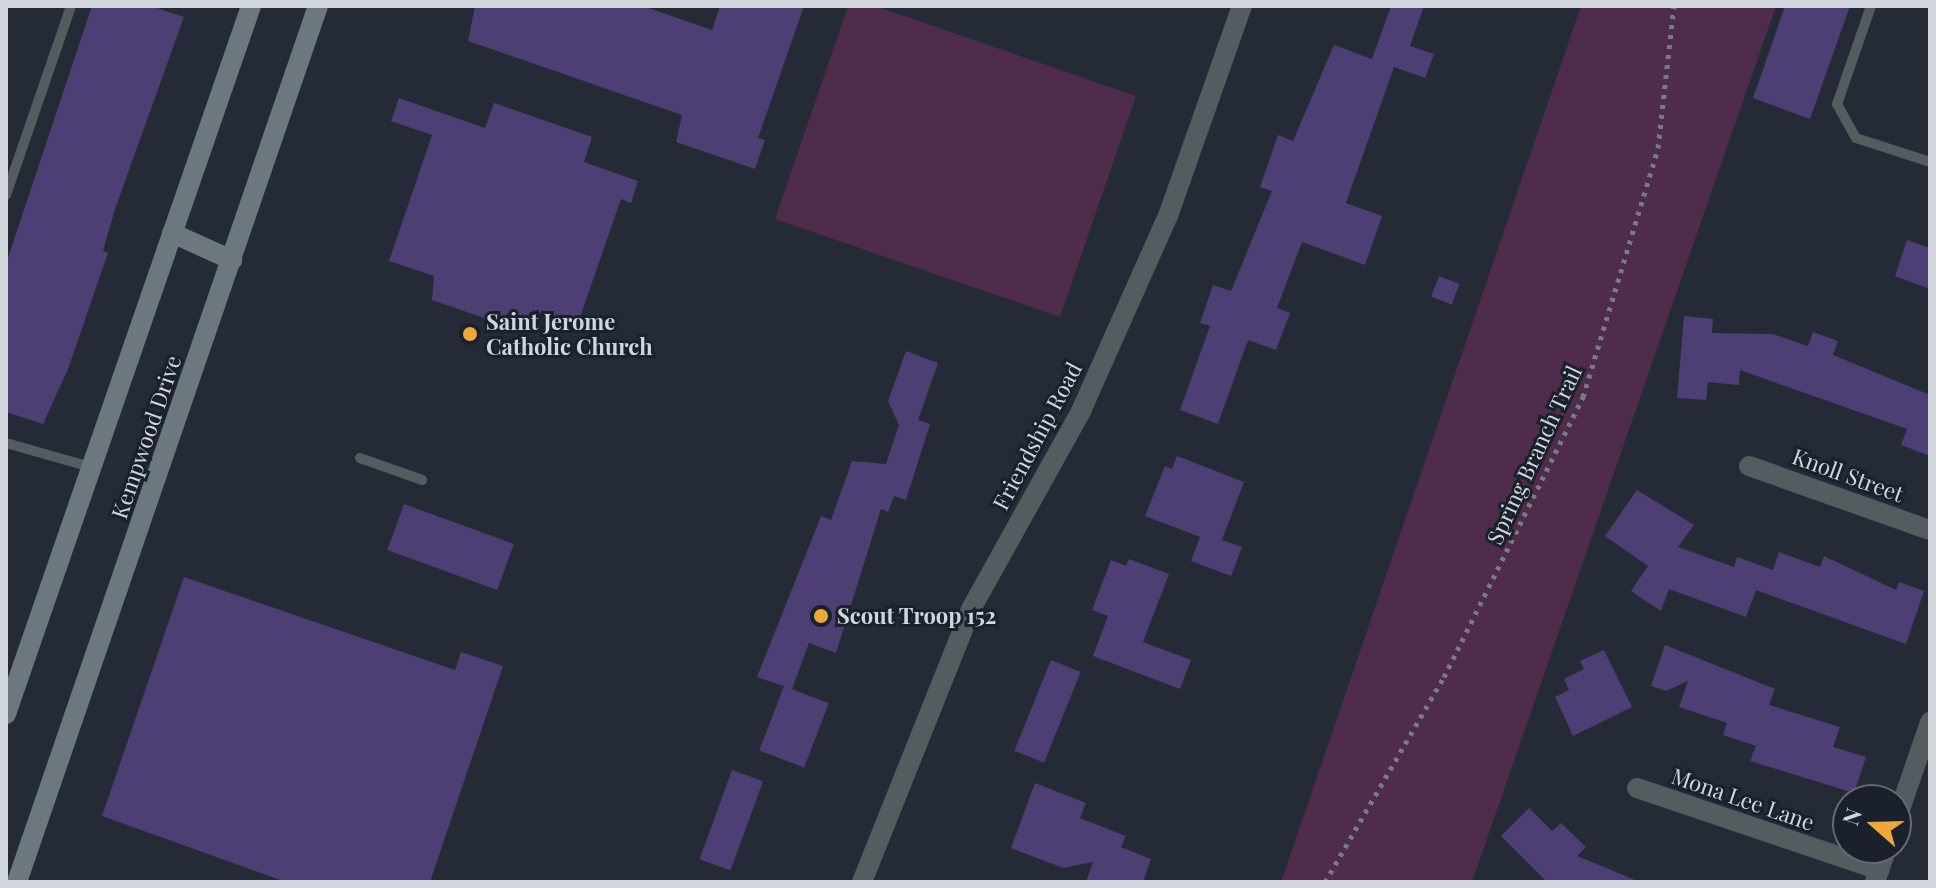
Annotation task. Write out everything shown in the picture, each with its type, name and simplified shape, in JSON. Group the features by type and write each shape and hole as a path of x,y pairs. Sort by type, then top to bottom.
{"main road":[{"name":"Kempwood Drive","path":"6,714 251,6"},
{"name":"Kempwood Drive","path":"17,882 318,6"},
{"path":"172,233 232,260"}],"street":[{"name":"Friendship Road","path":"862,882 971,609 1081,411 1168,216 1242,6"},
{"name":"Knoll Street","path":"1749,466 1930,530"},
{"path":"1909,784 1930,722"},
{"name":"Mona Lee Lane","path":"1637,788 1877,876"}],"lane":[{"path":"6,195 71,6"},
{"path":"1871,6 1837,104 1856,138 1930,162"},
{"path":"6,443 91,467"},
{"path":"360,458 422,480"}],"path":[{"name":"Spring Branch Trail","path":"1325,882 1444,677 1583,397 1658,148 1674,6"}],"shaded area":[{"path":"848,6 875,6 1136,96 1060,317 775,219"},
{"path":"1581,6 1776,6 1472,882 1281,882"}],"building":[{"path":"92,6 151,6 184,17 115,209 103,251 108,253 68,369 43,424 6,412 6,264"},
{"path":"475,6 643,6 712,30 720,6 804,6 758,138 765,140 755,169 676,142 682,115 468,41"},
{"path":"1391,6 1424,6 1410,46 1434,54 1425,78 1394,67 1346,203 1382,216 1365,265 1302,242 1277,308 1290,313 1276,350 1248,340 1218,424 1180,410 1210,326 1200,323 1213,285 1231,291 1272,191 1260,187 1278,135 1293,141 1334,45 1372,59"},
{"path":"1785,6 1850,6 1810,119 1753,98"},
{"path":"399,98 485,128 494,103 592,137 584,162 638,181 631,203 621,199 577,326 533,310 519,330 432,300 434,276 389,261 432,135 391,121"},
{"path":"1907,240 1930,248 1930,289 1895,276"},
{"path":"1439,276 1460,284 1452,304 1431,297"},
{"path":"1684,316 1713,319 1712,333 1773,334 1808,346 1813,332 1838,341 1833,355 1930,395 1930,456 1901,445 1907,429 1740,370 1739,385 1708,382 1706,400 1677,398"},
{"path":"906,351 938,363 918,420 930,424 906,500 894,496 888,512 881,509 836,653 809,643 792,689 757,677 821,516 831,520 852,461 886,464 899,425 888,401"},
{"path":"1177,456 1244,482 1222,540 1242,547 1231,576 1191,561 1200,537 1145,516 1165,466 1172,469"},
{"path":"1637,490 1694,525 1678,547 1734,567 1737,557 1773,570 1779,552 1820,567 1824,556 1896,590 1899,582 1924,591 1906,644 1756,590 1746,617 1669,589 1661,611 1631,591 1648,566 1605,536"},
{"path":"404,504 514,544 497,590 387,550"},
{"path":"1129,559 1169,574 1143,642 1191,660 1180,689 1093,656 1108,616 1092,610 1111,560 1126,566"},
{"path":"184,577 455,670 461,652 503,666 430,882 286,882 102,816"},
{"path":"1665,645 1775,689 1769,705 1840,727 1833,747 1866,757 1857,784 1832,786 1750,761 1756,746 1723,735 1727,723 1679,707 1688,681 1666,691 1651,686"},
{"path":"1604,650 1632,707 1573,736 1555,697 1569,690 1564,679 1584,669 1580,661"},
{"path":"1051,660 1081,672 1044,763 1014,751"},
{"path":"784,686 829,703 804,768 759,750"},
{"path":"732,770 763,781 731,871 700,859"},
{"path":"1035,783 1086,803 1080,818 1126,836 1121,847 1151,859 1143,882 1086,882 1093,862 1063,868 1011,848"},
{"path":"1529,808 1552,831 1561,823 1586,847 1577,856 1640,882 1547,882 1501,836"}],"place":[{"name":"Saint Jerome Catholic Church","path":"470,334"},
{"name":"Scout Troop 152","path":"821,616"}]}
